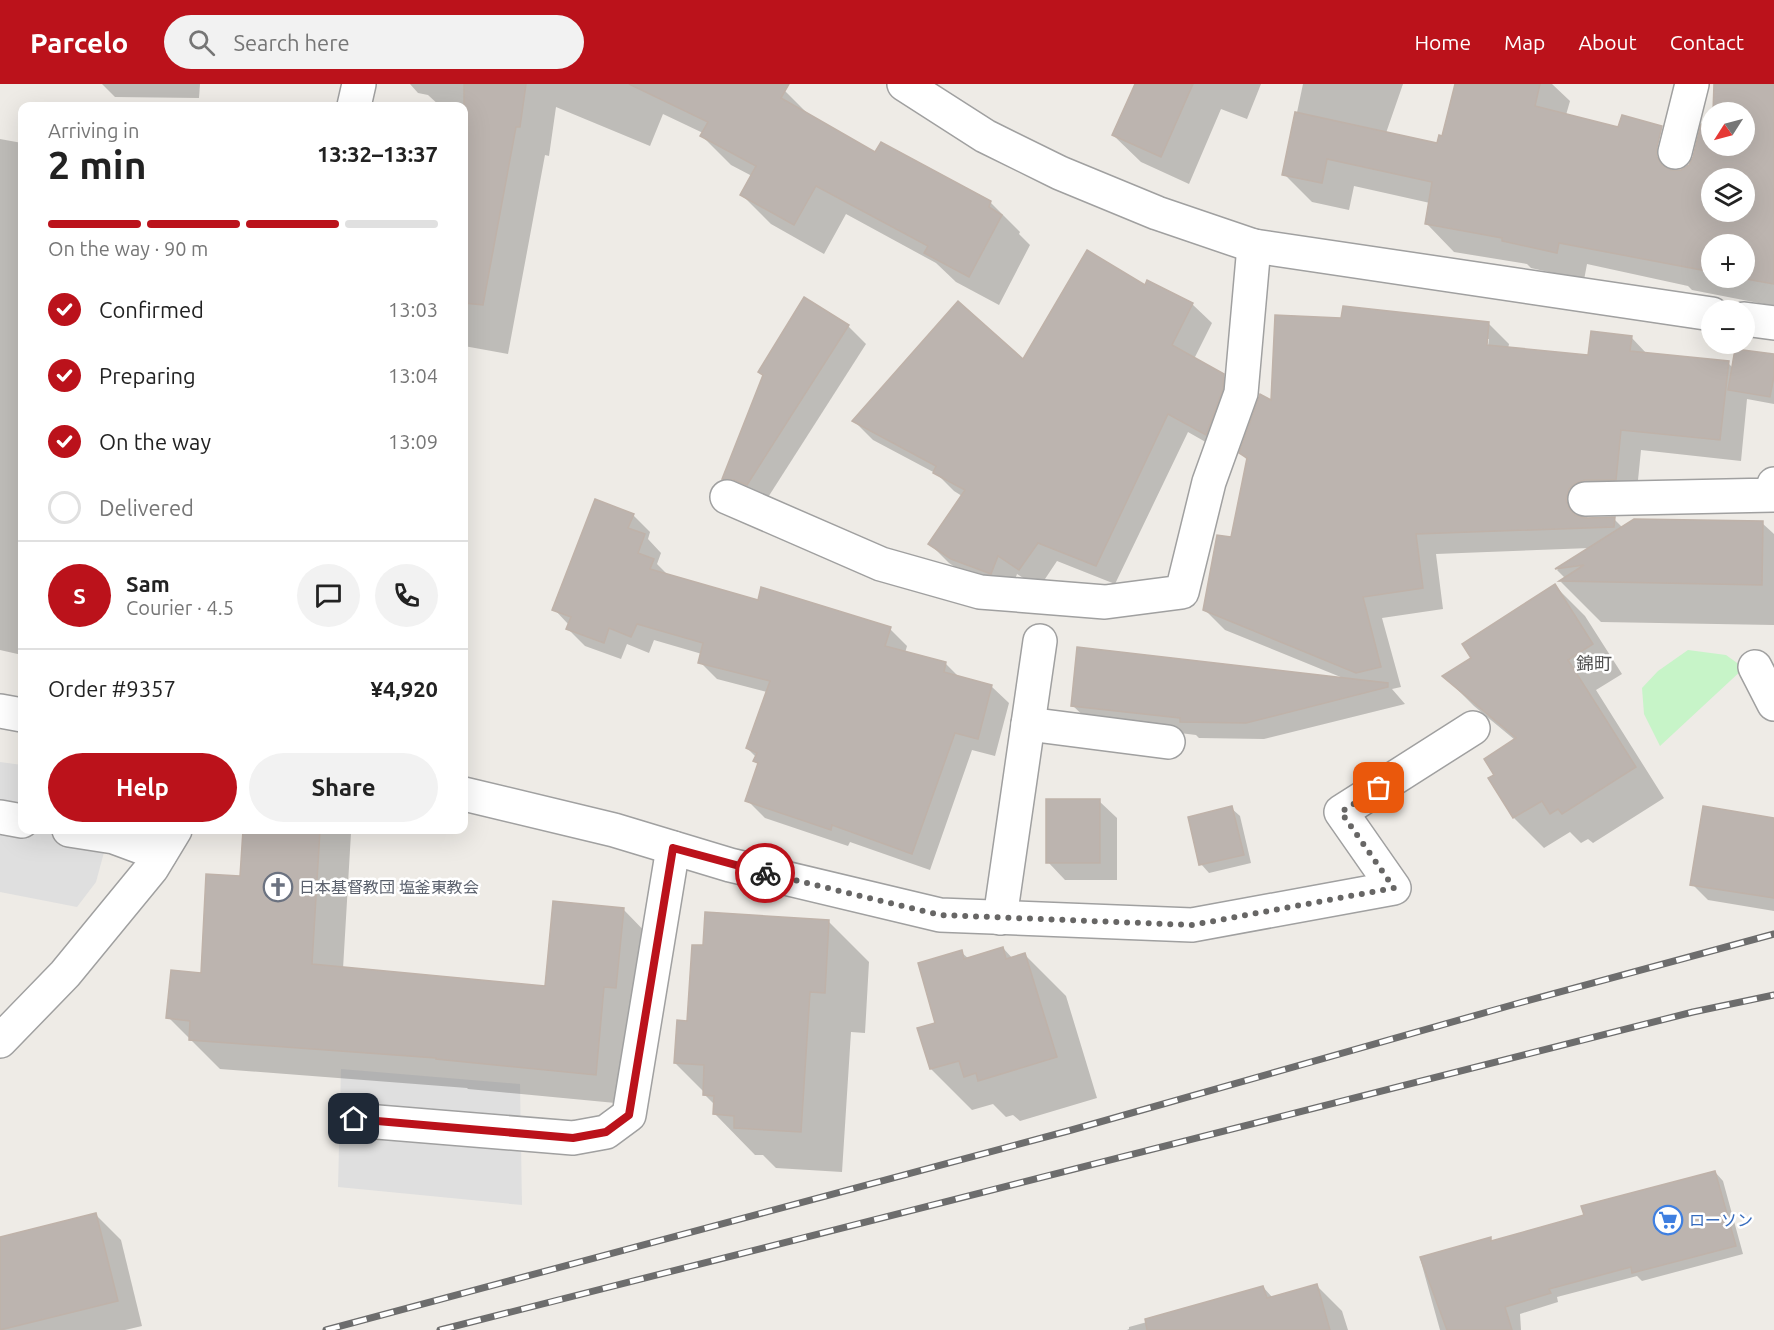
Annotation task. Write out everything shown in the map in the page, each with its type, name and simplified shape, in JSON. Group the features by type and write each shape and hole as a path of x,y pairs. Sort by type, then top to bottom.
{"street":[{"path":"355,102 359,84"},
{"path":"904,84 985,136 1060,173 1157,213 1254,246 1701,312"},
{"path":"1675,152 1692,84"},
{"path":"727,497 881,564 980,592 1105,602 1182,592 1209,482 1241,393 1254,246"},
{"path":"1755,320 1774,323"},
{"path":"1586,499 1774,496"},
{"path":"1000,918 1040,641"},
{"path":"1755,667 1774,704"},
{"path":"0,711 18,714"},
{"path":"1028,724 1168,742"},
{"path":"468,795 614,830 730,865 940,915 1192,925 1394,888 1341,812 1473,728"},
{"path":"0,817 18,820"},
{"path":"0,1041 65,974 152,868 167,842 95,834"},
{"path":"354,1119 573,1138 606,1132 629,1115 673,848"}],"green space":[{"path":"1688,650 1726,655 1744,668 1660,746 1644,714 1642,688 1658,671"}],"shaded area":[{"path":"0,762 18,764 18,834 109,834 96,882 77,907 0,892"},
{"path":"341,1069 520,1084 522,1205 338,1187"}],"building":[{"path":"464,84 526,84 520,127 516,127 483,305 468,303 468,102 464,102"},
{"path":"629,84 789,84 781,98 875,152 881,142 991,201 989,207 1002,215 969,277 924,253 928,246 816,186 794,225 740,195 756,166 700,136 708,122"},
{"path":"1135,84 1193,84 1161,157 1112,135"},
{"path":"1455,84 1540,84 1535,106 1618,127 1622,115 1662,126 1657,157 1662,165 1671,170 1681,170 1689,165 1693,157 1701,124 1701,156 1755,156 1755,102 1713,102 1714,84 1774,84 1774,284 1755,281 1755,234 1701,234 1701,270 1559,243 1557,253 1502,241 1502,238 1425,224 1432,182 1327,159 1322,183 1282,175 1295,112 1437,143 1439,135 1442,136"},
{"path":"1087,250 1145,285 1147,280 1193,303 1172,345 1224,374 1223,389 1206,435 1168,414 1096,566 1038,543 1019,570 998,556 991,574 951,559 928,544 965,490 933,473 936,466 852,421 958,301 1023,359"},
{"path":"804,297 849,325 747,485 734,480 722,479 763,375 758,372"},
{"path":"1343,306 1489,322 1487,345 1588,355 1591,331 1632,336 1630,351 1729,361 1720,440 1621,430 1616,480 1585,480 1576,483 1569,489 1566,499 1575,515 1585,518 1615,517 1614,527 1416,534 1423,588 1363,597 1381,667 1356,673 1203,610 1217,535 1231,537 1247,458 1239,453 1260,394 1271,400 1275,315 1341,318"},
{"path":"1755,352 1774,354 1774,376 1770,397 1728,390 1734,354 1755,354"},
{"path":"595,499 634,514 628,528 645,534 638,553 654,559 650,569 758,600 761,587 891,627 885,646 946,662 944,672 992,685 978,739 955,733 912,854 832,825 831,830 745,801 758,763 753,761 757,753 746,748 770,681 698,663 703,643 637,624 631,637 609,628 604,643 566,629 571,617 552,610"},
{"path":"1634,519 1763,521 1762,585 1559,581 1584,565 1555,569"},
{"path":"1555,584 1593,644 1568,660 1636,767 1562,814 1558,809 1550,814 1542,801 1513,818 1488,778 1494,775 1484,759 1516,738 1442,676 1471,658 1462,644"},
{"path":"1077,647 1388,683 1388,687 1246,723 1180,722 1180,718 1071,706"},
{"path":"1046,799 1100,799 1100,863 1046,863"},
{"path":"1232,806 1244,855 1199,865 1188,817"},
{"path":"1703,806 1774,818 1774,898 1690,885"},
{"path":"243,834 320,834 312,964 545,986 553,901 624,908 616,988 604,987 596,1075 436,1058 189,1040 190,1021 166,1018 171,970 201,973 206,874 240,876"},
{"path":"705,912 829,920 825,993 810,992 801,1132 734,1128 734,1116 713,1114 714,1096 703,1095 704,1065 674,1063 677,1020 687,1021 692,945 703,945"},
{"path":"1003,947 1006,959 1025,953 1057,1057 978,1081 976,1073 964,1077 959,1061 930,1069 917,1028 935,1023 918,963 962,950 964,959"},
{"path":"1715,1171 1736,1246 1632,1273 1631,1267 1549,1289 1551,1293 1505,1307 1512,1330 1447,1330 1420,1257 1491,1237 1491,1241 1584,1215 1581,1206"},
{"path":"96,1213 118,1301 0,1330 0,1237"},
{"path":"1317,1284 1330,1330 1147,1330 1145,1319 1263,1286 1267,1298"}],"railway":[{"path":"326,1330 1068,1131 1512,1005 1774,934"},
{"path":"440,1330 1693,1012 1774,995"}],"way so far":[{"path":"765,873 940,915 1192,925 1394,888 1341,812 1379,788"}],"place":[{"name":"日本基督教団 塩釜東教会","path":"278,887"},
{"name":"ローソン","path":"1668,1220"}],"district":[{"name":"錦町","path":"1594,663"}],"route":[{"path":"354,1119 573,1138 606,1132 629,1115 673,848 765,873"}]}
